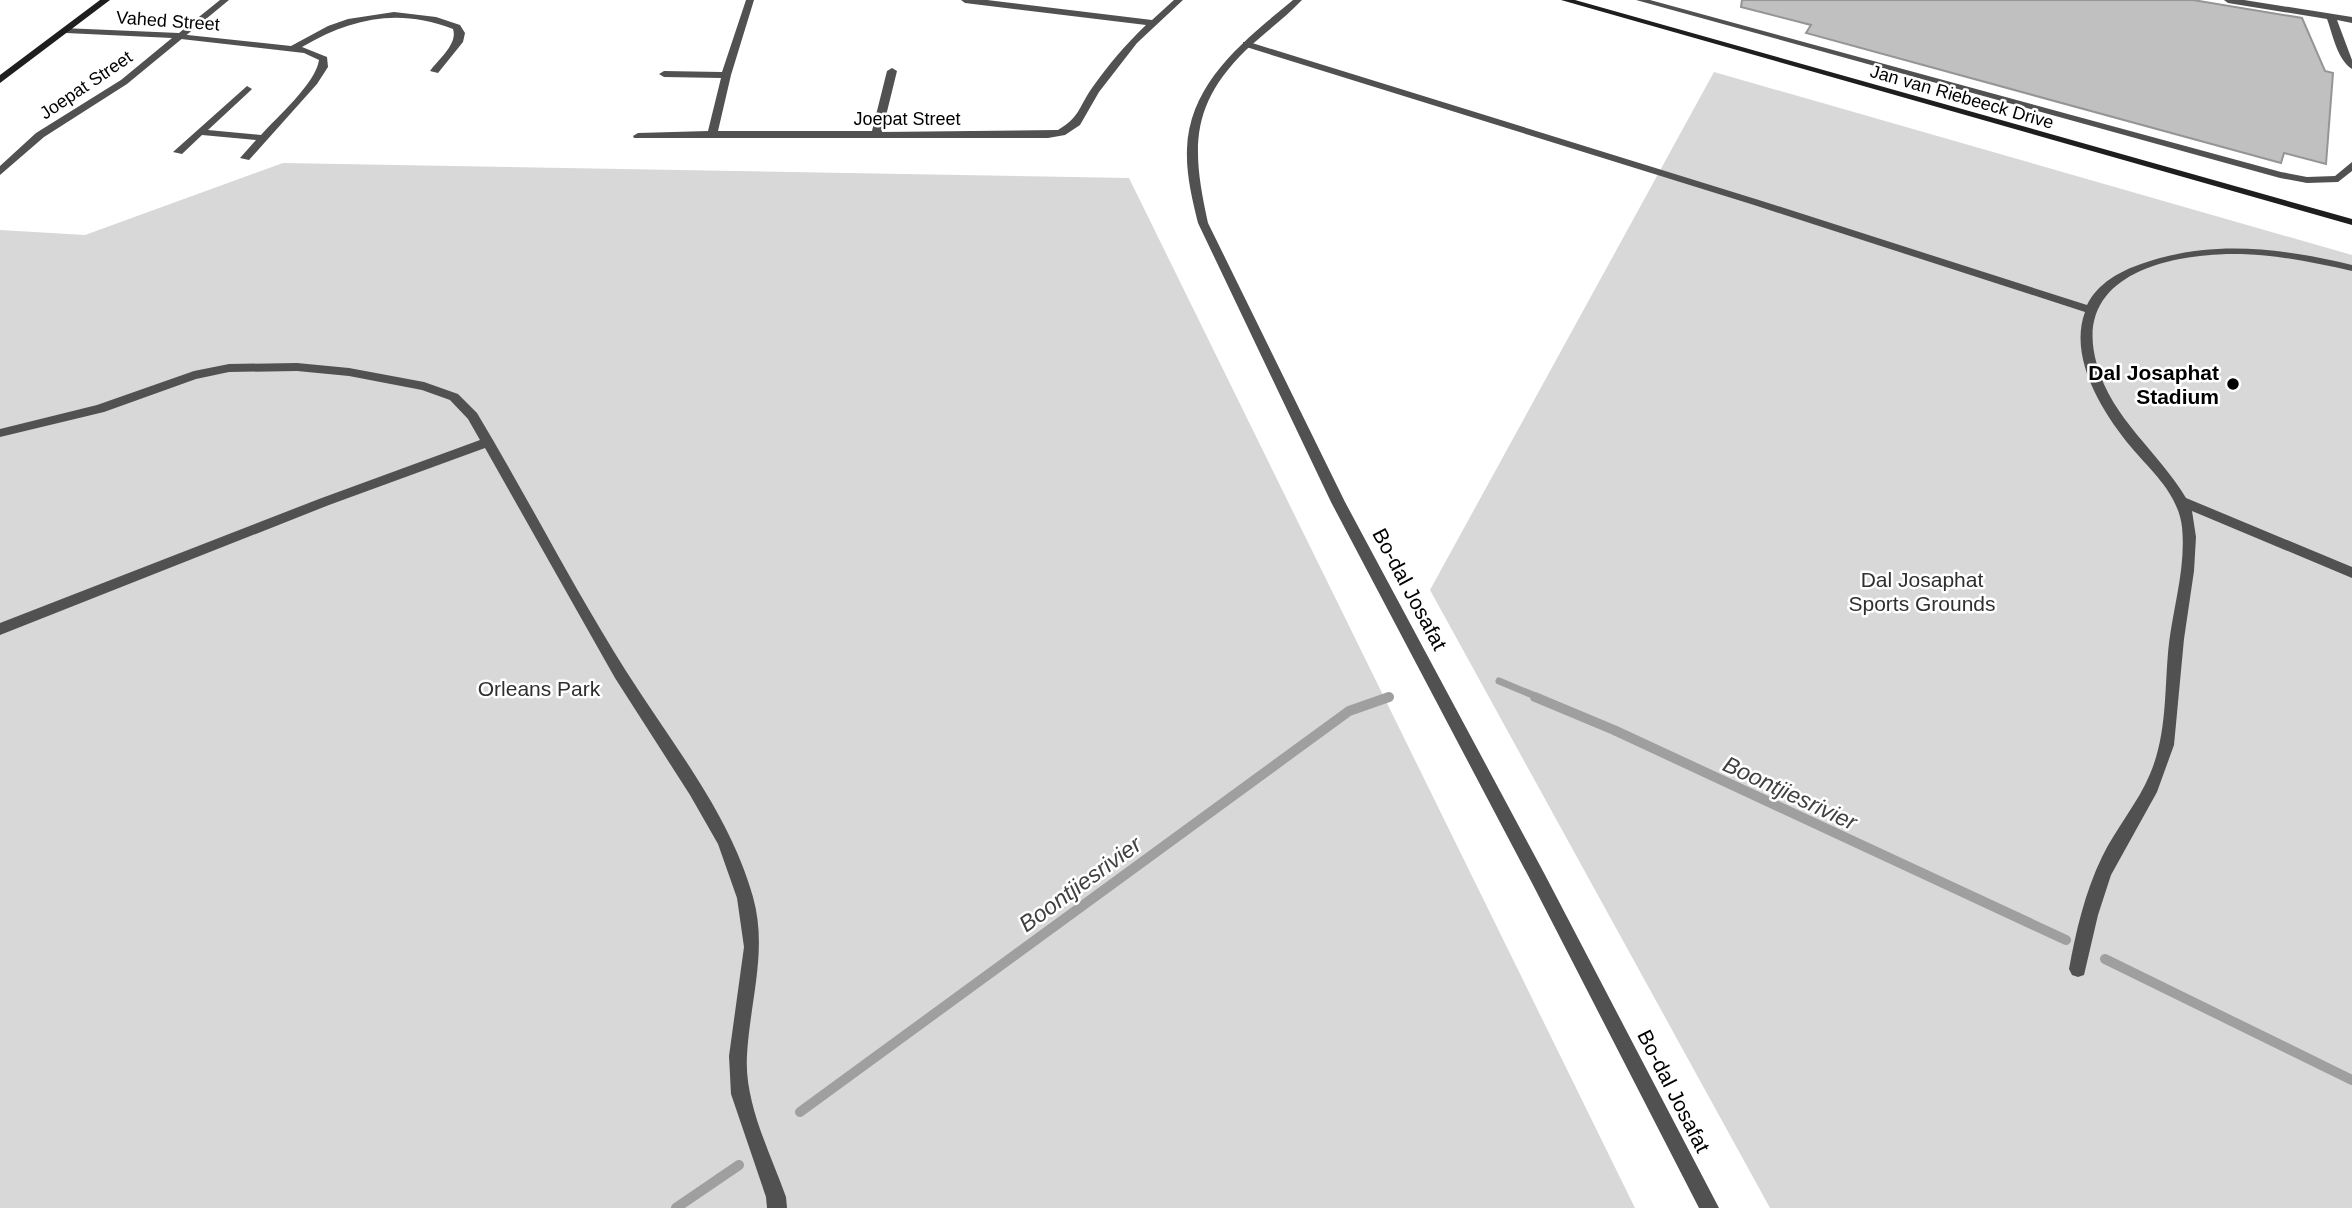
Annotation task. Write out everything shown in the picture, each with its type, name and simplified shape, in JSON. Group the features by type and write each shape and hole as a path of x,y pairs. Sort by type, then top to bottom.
{"main road":[{"path":"0,80 106,0"},
{"name":"Jan van Riebeeck Drive","path":"1564,0 2352,222"}],"street":[{"name":"Joepat Street","path":"0,172 40,135 124,82 225,0"},
{"path":"712,134 726,75 750,0"},
{"path":"965,0 1153,23"},
{"name":"Joepat Street","path":"638,136 1061,133 1077,123 1095,91 1120,58 1179,0"},
{"name":"Bo-dal Josafat","path":"1298,0 1246,44 1223,68 1208,90 1196,118 1190,149 1192,184 1203,223 1338,502 1709,1208"},
{"path":"1640,0 2280,175 2307,180 2338,179 2352,185"},
{"path":"2228,0 2352,20"},
{"path":"293,48 328,29 365,17 383,15 429,18 457,27 460,33 458,42 435,71"},
{"path":"2331,16 2345,57 2352,66"},
{"name":"Vahed Street","path":"66,30 181,36 268,45 293,48 324,59 323,67 300,99 263,138"},
{"path":"1246,44 2088,309"},
{"path":"876,134 892,71"},
{"path":"664,74 726,75"},
{"path":"178,152 247,89"},
{"path":"200,132 263,138"},
{"path":"244,158 263,138"},
{"path":"2338,179 2352,165"},
{"path":"2078,969 2084,933 2108,863 2145,803 2163,760 2172,711 2177,641 2188,562 2189,527 2181,501 2148,456 2127,434 2101,389 2087,347 2088,309 2108,283 2149,263 2184,255 2262,252 2315,258 2352,268"},
{"path":"0,433 100,409 194,375 229,368 297,367 349,372 424,386 454,397 473,416 620,674 696,790 725,842 745,898 752,947 738,1056 740,1094 776,1197 777,1208"},
{"path":"0,629 311,507 486,443"},
{"path":"2181,501 2352,573"}],"green space":[{"name":"Dal Josaphat Sports Grounds","path":"1714,72 2352,255 2352,1208 1770,1208 1430,590"},
{"name":"Orleans Park","path":"283,163 1129,178 1635,1208 0,1208 0,230 85,235"}],"building":[{"path":"1742,0 2193,0 2302,18 2325,71 2333,73 2326,164 2284,153 2281,163 1806,33 1811,25 1741,7"}],"waterway":[{"name":"Boontjiesrivier","path":"1499,681 1540,698"},
{"name":"Boontjiesrivier","path":"800,1112 1349,711 1389,697 1385,698"},
{"name":"Boontjiesrivier","path":"1535,697 1614,730 2066,940"},
{"name":"Boontjiesrivier","path":"2105,959 2352,1080"},
{"name":"Boontjiesrivier","path":"676,1208 739,1165"}],"place":[{"name":"Dal Josaphat Stadium","path":"2233,384"}]}
